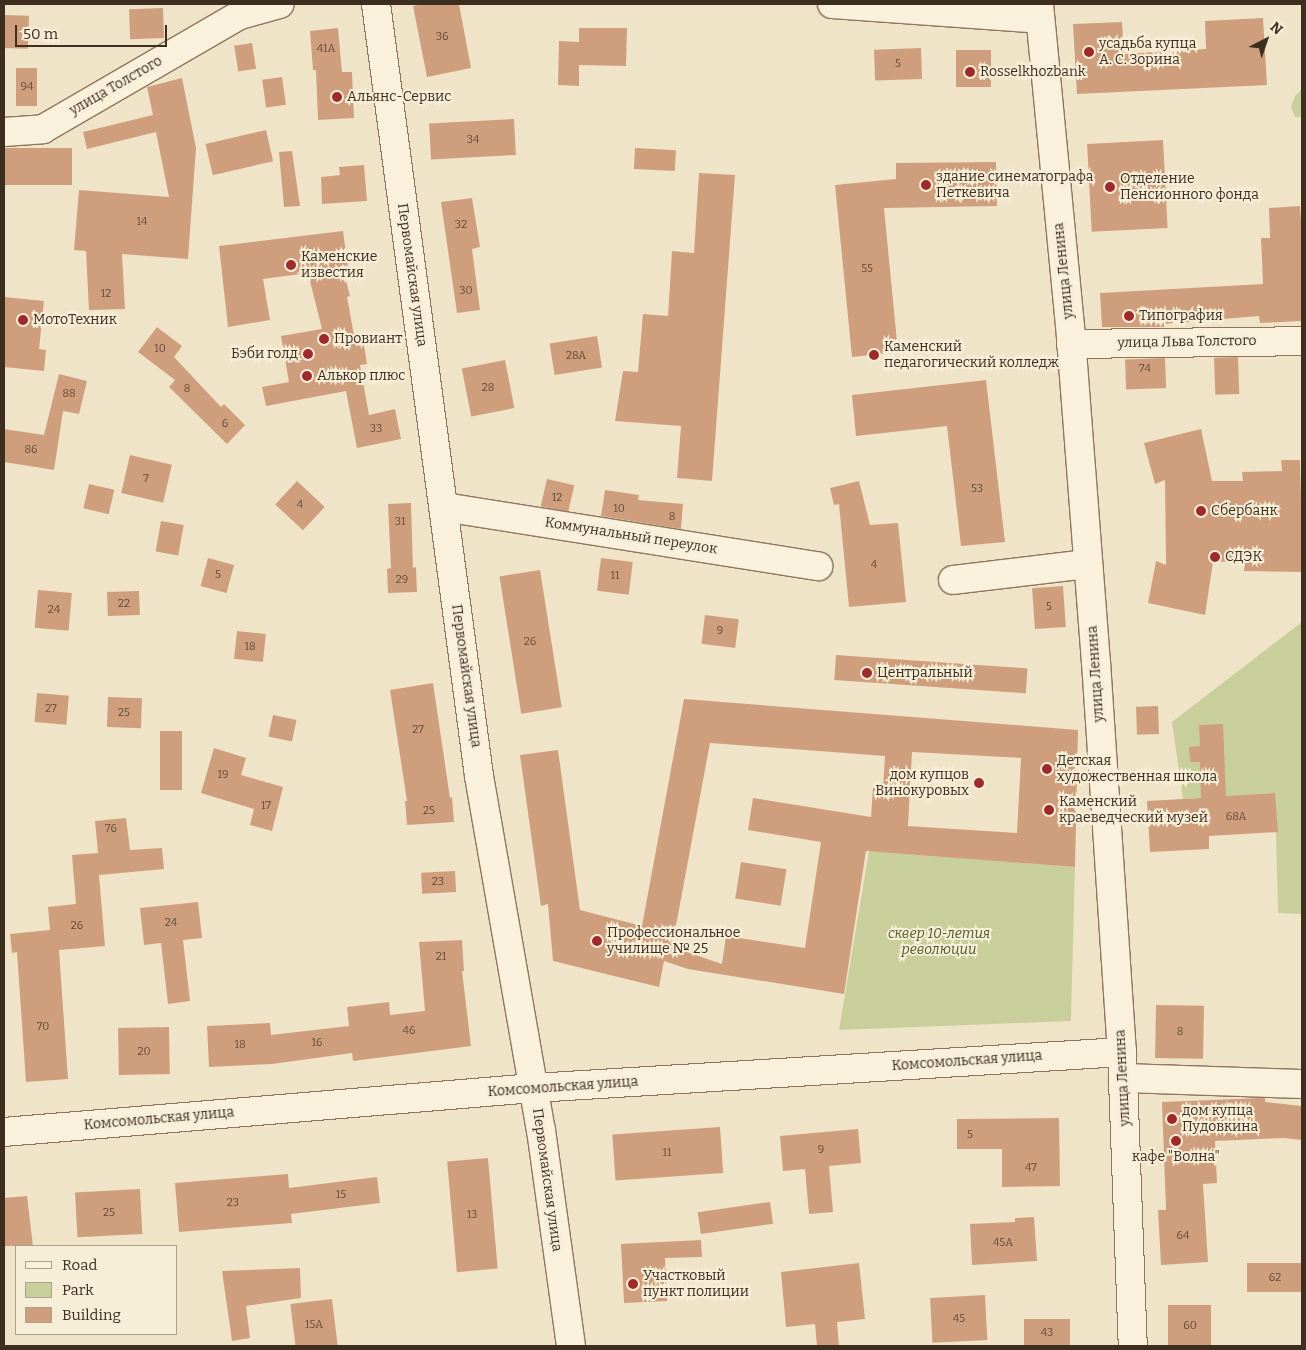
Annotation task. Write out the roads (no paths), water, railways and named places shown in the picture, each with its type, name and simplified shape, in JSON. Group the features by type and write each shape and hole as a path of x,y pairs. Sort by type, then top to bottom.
{"street":[{"name":"улица Толстого","path":"4,132 43,129 240,15 280,4"},
{"name":"Первомайская улица","path":"376,4 479,776 534,1088 571,1346"},
{"path":"832,4 1039,11"},
{"name":"улица Ленина","path":"1039,11 1071,344 1088,564 1123,1065 1133,1346"},
{"name":"улица Льва Толстого","path":"1071,344 1302,341"},
{"name":"Коммунальный переулок","path":"444,507 818,566"},
{"path":"953,580 1088,564"},
{"name":"Комсомольская улица","path":"4,1132 534,1088 1123,1065 1302,1084"}],"place":[{"name":"усадьба купца А. С. Зорина","path":"1089,52"},
{"name":"Rosselkhozbank","path":"970,72"},
{"name":"Альянс-Сервис","path":"337,97"},
{"name":"здание синематографа Петкевича","path":"926,185"},
{"name":"Отделение Пенсионного фонда","path":"1110,187"},
{"name":"Каменские известия","path":"291,265"},
{"name":"Типография","path":"1129,316"},
{"name":"МотоТехник","path":"23,320"},
{"name":"Провиант","path":"324,339"},
{"name":"Бэби голд","path":"308,354"},
{"name":"Каменский педагогический колледж","path":"874,355"},
{"name":"Алькор плюс","path":"307,376"},
{"name":"Сбербанк","path":"1201,511"},
{"name":"СДЭК","path":"1215,557"},
{"name":"Центральный","path":"867,673"},
{"name":"Детская художественная школа","path":"1047,769"},
{"name":"дом купцов Винокуровых","path":"979,783"},
{"name":"Каменский краеведческий музей","path":"1049,810"},
{"name":"Профессиональное училище № 25","path":"597,941"},
{"name":"дом купца Пудовкина","path":"1172,1119"},
{"name":"кафе \"Волна\"","path":"1176,1141"},
{"name":"Участковый пункт полиции","path":"633,1284"}],"park label":[{"name":"сквер 10-летия революции","path":"939,942"}]}
